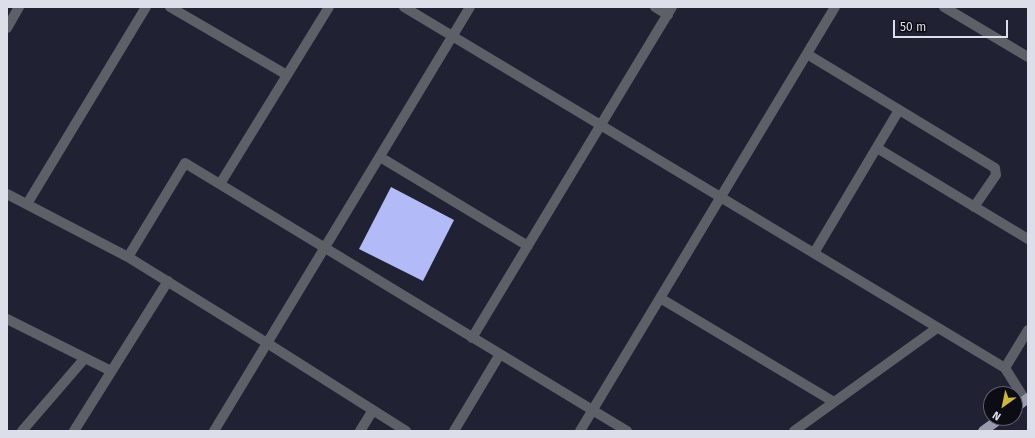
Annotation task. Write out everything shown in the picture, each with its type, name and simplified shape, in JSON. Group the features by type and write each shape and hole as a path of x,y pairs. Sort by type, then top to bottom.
{"street":[{"path":"7,28 19,7"},
{"path":"27,204 146,7"},
{"path":"170,7 287,75"},
{"path":"220,184 329,7"},
{"path":"404,7 1005,368 1026,399"},
{"path":"214,431 470,7"},
{"path":"472,338 670,11 655,7"},
{"path":"580,431 835,7"},
{"path":"944,7 961,11 1028,57"},
{"path":"807,54 995,168 996,175 974,207"},
{"path":"814,253 899,110"},
{"path":"877,148 1028,240"},
{"path":"380,157 528,246"},
{"path":"128,257 185,163 627,431"},
{"path":"7,194 128,257 406,431"},
{"path":"74,431 168,281"},
{"path":"660,298 834,402"},
{"path":"7,319 111,371"},
{"path":"794,431 937,328"},
{"path":"1005,368 1028,330"},
{"path":"454,431 500,354"},
{"path":"22,431 85,358"},
{"path":"360,431 373,410"}],"building":[{"path":"391,187 454,220 423,281 359,249"}]}
